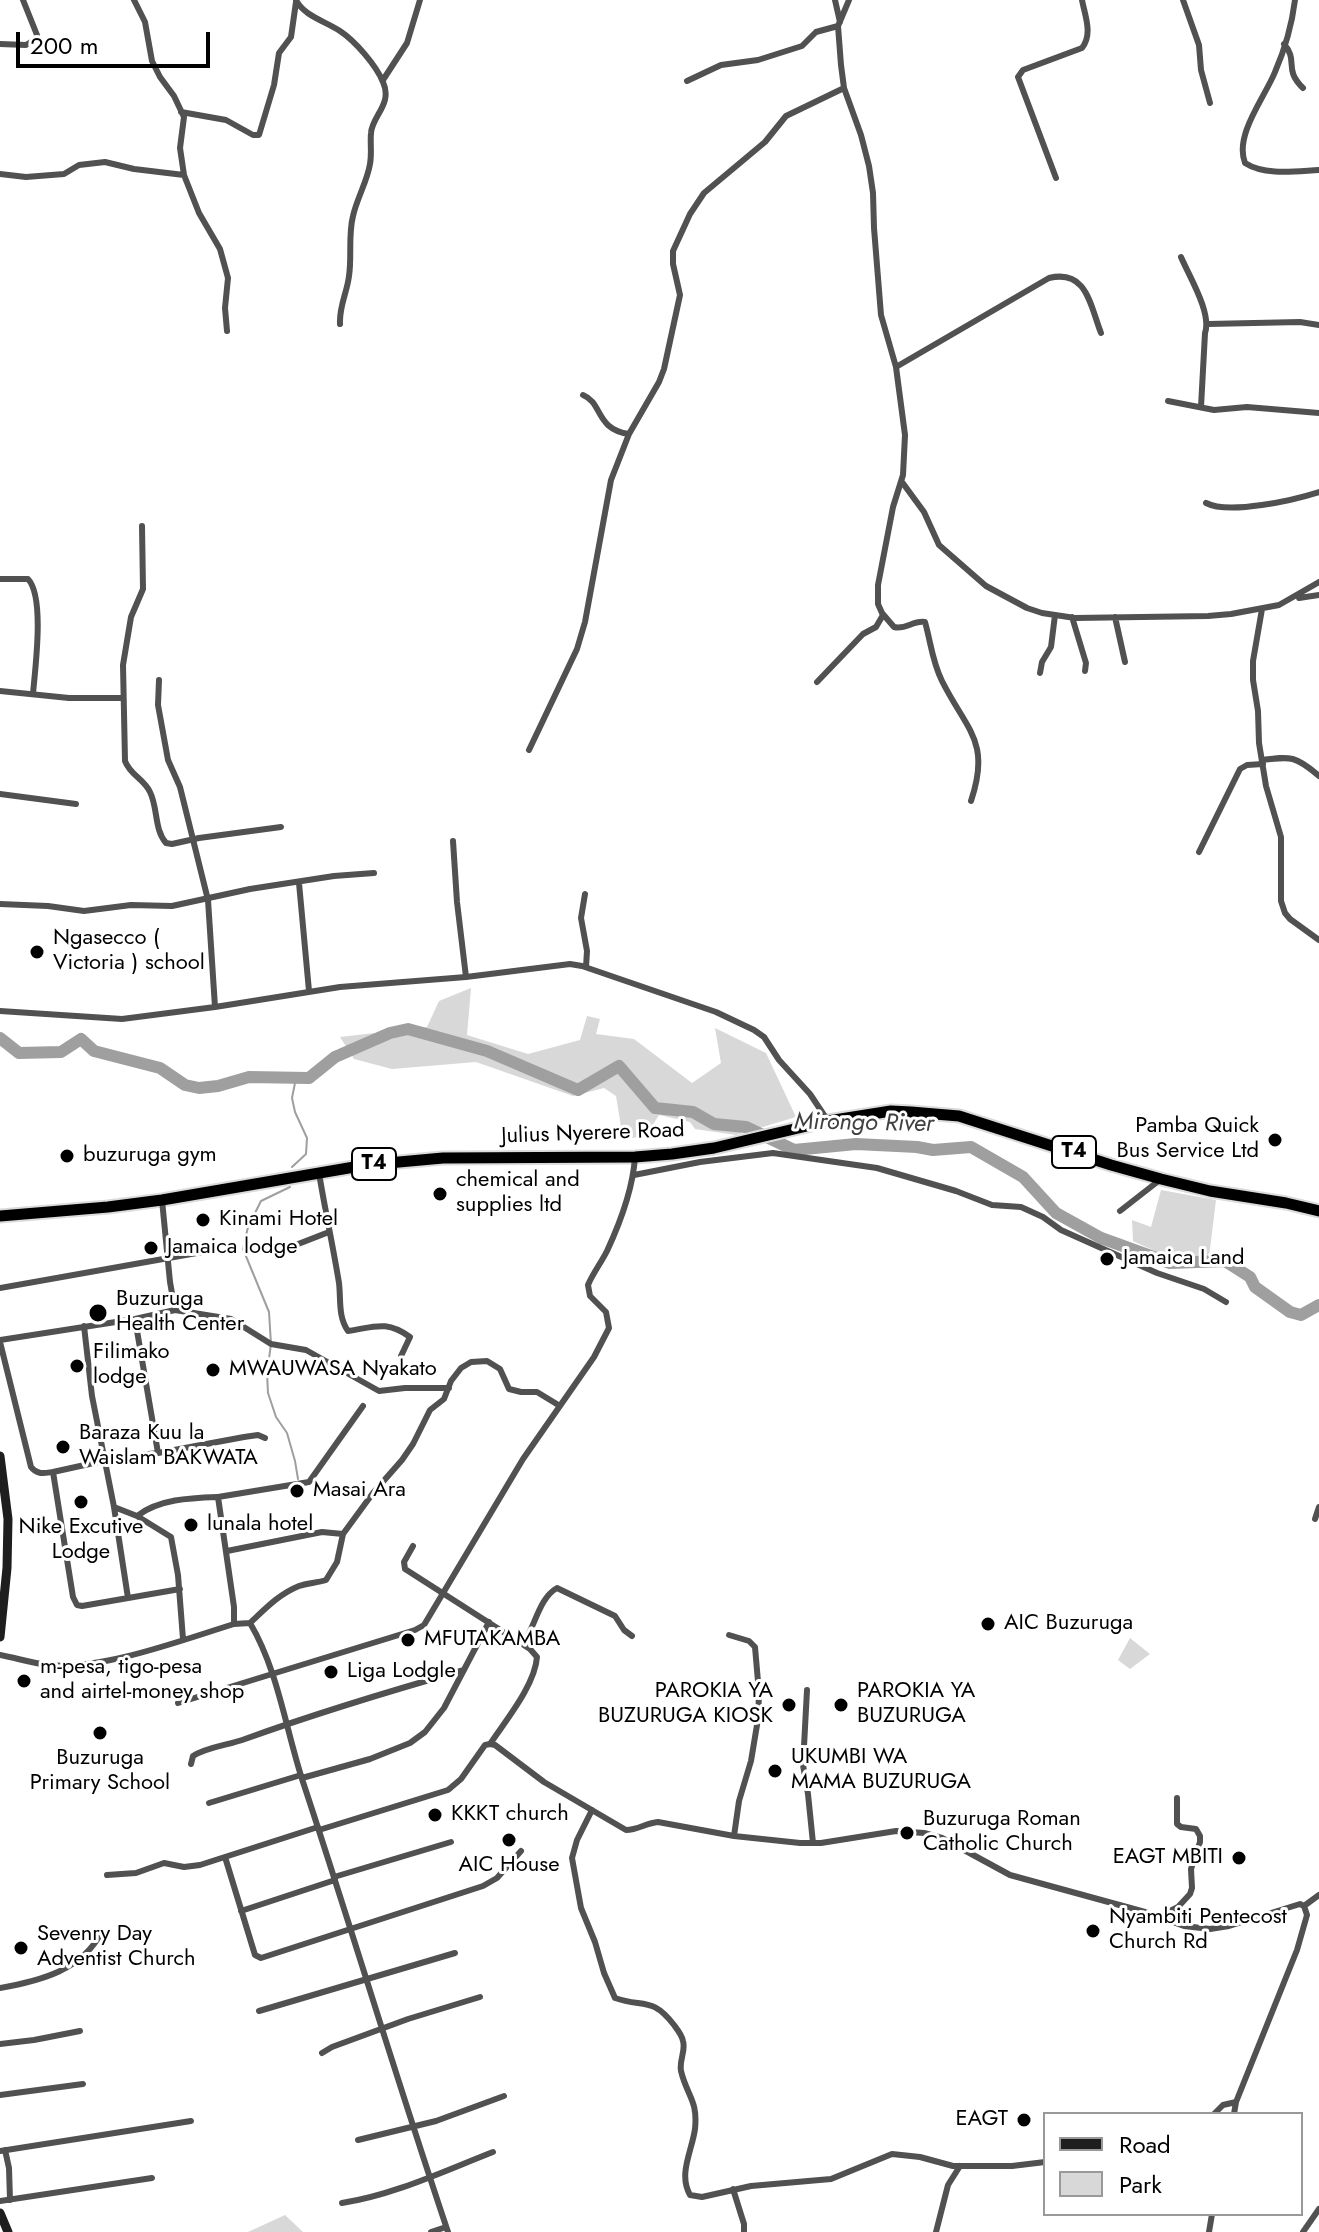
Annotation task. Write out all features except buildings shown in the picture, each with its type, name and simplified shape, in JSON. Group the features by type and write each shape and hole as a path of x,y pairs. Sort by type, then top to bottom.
{"highway":[{"name":"Julius Nyerere Road","path":"0,1216 162,1200 366,1165 443,1158 672,1154 891,1111 959,1116 1161,1179 1319,1211"}],"main road":[{"path":"0,1637 8,1531 1,1463"},
{"path":"0,2213 8,2232"}],"street":[{"path":"0,44 26,45 36,39 36,31 23,0"},
{"path":"134,0 145,22 152,61 184,117 180,148 184,175 199,213 214,236 224,260 228,278 225,308 227,331"},
{"path":"383,80 407,43 420,0"},
{"path":"835,0 839,24"},
{"path":"849,0 837,34 844,88 869,166 881,315 896,367 905,435 905,467 893,507 878,585 878,604 883,615 899,629 915,622 925,622 933,660 979,748 979,773 971,801"},
{"path":"1056,178 1018,77 1027,68 1082,48 1089,34 1082,0"},
{"path":"1183,0 1199,45 1201,70 1210,103"},
{"path":"1295,0 1292,21 1275,72 1243,140 1243,160 1250,167 1319,170"},
{"path":"181,112 226,120 253,135 259,135 274,85 279,53 291,37 296,1"},
{"path":"296,1 306,12 352,41 383,80 385,88 384,101 371,134 373,146 365,184 353,212 349,238 350,274 339,309 340,324"},
{"path":"687,81 721,65 758,60 802,46 816,32 839,24"},
{"path":"1284,44 1291,56 1294,79 1303,88"},
{"path":"529,750 577,649 585,622 611,480 629,434 664,369 680,295 673,251 690,214 704,193 765,142 786,116 844,88"},
{"path":"0,174 26,177 64,174 79,165 105,162 184,175"},
{"path":"1181,257 1208,324 1201,407"},
{"path":"896,367 1049,278 1060,276 1079,281 1101,333"},
{"path":"1208,324 1300,322 1319,325"},
{"path":"583,395 590,397 607,426 629,434"},
{"path":"1168,401 1214,410 1247,407 1319,413"},
{"path":"902,482 924,512 939,545 977,580 1042,613 1072,617 1208,616 1279,605 1319,582"},
{"path":"1206,503 1217,508 1269,504 1319,492"},
{"path":"142,526 143,589 131,617 123,665 125,761 132,774 149,789 160,835 166,843 281,827"},
{"path":"0,579 28,579 34,586 38,633 33,694"},
{"path":"1292,599 1319,595"},
{"path":"1262,609 1253,671 1266,786 1281,837 1281,901 1290,919 1319,940"},
{"path":"817,682 863,634 876,627 883,615"},
{"path":"1040,673 1054,638 1055,615"},
{"path":"1072,617 1086,663 1085,671"},
{"path":"1115,617 1125,662"},
{"path":"159,680 158,705 168,760 180,787 208,900 215,1007"},
{"path":"0,691 69,698 122,698"},
{"path":"1199,852 1240,769 1290,757 1319,776"},
{"path":"0,794 76,804"},
{"path":"453,841 466,977"},
{"path":"0,904 84,911 131,905 172,906 250,889 374,873"},
{"path":"299,883 309,991"},
{"path":"585,894 581,918 587,951 586,967"},
{"path":"0,1011 122,1019 340,987 466,977 570,964 716,1012 764,1037 828,1121"},
{"path":"634,1175 700,1162 773,1153 877,1168 992,1205 1021,1207 1061,1230 1157,1273 1204,1289 1226,1302"},
{"path":"178,1703 420,1628 444,1594 523,1459 594,1357 609,1328 606,1312 590,1296 588,1285 607,1252 634,1175 635,1157"},
{"path":"319,1173 345,1329 393,1326 410,1337 401,1356"},
{"path":"1120,1211 1161,1179"},
{"path":"162,1200 175,1310"},
{"path":"293,1246 329,1232"},
{"path":"0,1288 208,1251"},
{"path":"265,1438 258,1435 244,1437 121,1457 53,1472 35,1472 31,1467 0,1341 175,1310 231,1319 271,1344 306,1350 379,1391 449,1388"},
{"path":"135,1319 158,1453"},
{"path":"84,1326 90,1385 106,1461 128,1598"},
{"path":"0,1655 49,1665 102,1661 234,1624 250,1623 260,1611 298,1586 326,1580 337,1562 343,1534 402,1460 430,1410 444,1399 451,1381 461,1368 471,1362 487,1361 500,1369 509,1389 537,1392 560,1406"},
{"path":"137,1516 159,1504 309,1482 363,1406"},
{"path":"53,1472 76,1603 82,1606 180,1589"},
{"path":"218,1497 234,1624"},
{"path":"114,1507 137,1516 171,1537 180,1589 183,1639"},
{"path":"1315,1519 1319,1507"},
{"path":"227,1551 322,1532 343,1534"},
{"path":"107,1875 136,1873 164,1863 190,1866 225,1857 448,1790 456,1784 481,1750 490,1744 519,1702 537,1657 523,1644 405,1569 404,1562 413,1546"},
{"path":"523,1644 543,1603 554,1589 561,1589 615,1616 620,1626 632,1636"},
{"path":"209,1803 370,1759 418,1738 444,1708 489,1622"},
{"path":"250,1623 272,1676 301,1776 447,2230 431,2232"},
{"path":"729,1635 749,1641 755,1647 759,1693 751,1761 741,1791 734,1836"},
{"path":"191,1764 197,1753 464,1670"},
{"path":"807,1690 803,1765 813,1843"},
{"path":"490,1744 544,1782 626,1830 658,1822 734,1836 813,1843 896,1831 924,1833 942,1838 1010,1875 1184,1926 1210,1929 1240,1924 1295,1904 1304,1906 1319,1895"},
{"path":"1158,1917 1178,1907 1190,1894 1191,1869 1200,1842 1196,1829 1177,1824 1177,1798"},
{"path":"592,1810 572,1858 581,1908 615,1998 655,2006 673,2023 683,2040 680,2065 684,2083 696,2107 695,2131 686,2169 688,2193 702,2197 733,2189 831,2179 892,2154 960,2166 1043,2162"},
{"path":"241,1911 451,1842"},
{"path":"225,1857 255,1955 261,1958 483,1886 497,1878 521,1851"},
{"path":"1234,2112 1297,1950 1307,1915 1304,1906"},
{"path":"0,1988 38,1981 62,1970 86,1955 102,1931"},
{"path":"259,2011 455,1953"},
{"path":"322,2053 382,2028 480,1997"},
{"path":"0,2044 80,2031"},
{"path":"0,2095 83,2084"},
{"path":"358,2140 436,2121 504,2096"},
{"path":"1216,2112 1223,2105 1236,2102"},
{"path":"10,2200 9,2168 3,2151 191,2121"},
{"path":"342,2203 431,2177 493,2152"},
{"path":"936,2232 948,2185 960,2166"},
{"path":"0,2201 152,2178"},
{"path":"733,2189 744,2232"},
{"path":"1303,2232 1319,2209"}],"green space":[{"path":"471,988 467,1035 528,1054 580,1040 587,1016 600,1019 596,1034 634,1039 692,1083 721,1063 715,1028 766,1053 796,1117 736,1135 695,1129 690,1122 659,1115 646,1136 623,1139 616,1096 604,1088 573,1096 476,1062 392,1069 354,1059 340,1037 427,1027 439,1001"},
{"path":"1161,1190 1216,1200 1209,1257 1170,1258 1133,1241 1132,1220 1151,1227"},
{"path":"1130,1638 1150,1654 1130,1669 1118,1660"},
{"path":"285,2215 303,2232 248,2232"}],"waterway":[{"name":"Mirongo River","path":"0,1038 19,1053 61,1052 81,1039 94,1051 160,1068 185,1085 199,1088 249,1077 309,1078 335,1057 390,1033 408,1029 487,1051 578,1090 619,1066 655,1108 693,1112 714,1124 746,1127 794,1150 856,1144 933,1150 971,1147 1023,1177 1056,1213 1101,1238 1170,1263 1225,1261 1250,1277 1255,1287 1290,1312 1301,1315 1319,1305"},
{"path":"292,1167 306,1154 307,1138 292,1098 296,1078"},
{"path":"290,1187 261,1201 248,1227 243,1249 269,1312 268,1393 276,1417 287,1433 298,1479"}],"place":[{"name":"Ngasecco ( Victoria ) school","path":"37,952"},
{"name":"Pamba Quick Bus Service Ltd","path":"1275,1140"},
{"name":"buzuruga gym","path":"67,1156"},
{"name":"chemical and supplies ltd","path":"440,1194"},
{"name":"Kinami Hotel","path":"203,1220"},
{"name":"Jamaica lodge","path":"151,1248"},
{"name":"Jamaica Land","path":"1107,1259"},
{"name":"Buzuruga Health Center","path":"98,1313"},
{"name":"Filimako lodge","path":"77,1366"},
{"name":"MWAUWASA Nyakato","path":"213,1370"},
{"name":"Baraza Kuu la Waislam BAKWATA","path":"63,1447"},
{"name":"Masai Ara","path":"297,1491"},
{"name":"Nike Excutive Lodge","path":"81,1502"},
{"name":"lunala hotel","path":"191,1525"},
{"name":"AIC Buzuruga","path":"988,1624"},
{"name":"MFUTAKAMBA","path":"408,1640"},
{"name":"Liga Lodgle","path":"331,1672"},
{"name":"m-pesa, tigo-pesa and airtel-money shop","path":"24,1681"},
{"name":"PAROKIA YA BUZURUGA KIOSK","path":"789,1705"},
{"name":"PAROKIA YA BUZURUGA","path":"841,1705"},
{"name":"Buzuruga Primary School","path":"100,1733"},
{"name":"UKUMBI WA MAMA BUZURUGA","path":"775,1771"},
{"name":"KKKT church","path":"435,1815"},
{"name":"Buzuruga Roman Catholic Church","path":"907,1833"},
{"name":"AIC House","path":"509,1840"},
{"name":"EAGT MBITI","path":"1239,1858"},
{"name":"Nyambiti Pentecost Church Rd","path":"1093,1931"},
{"name":"Sevenry Day Adventist Church","path":"21,1948"},
{"name":"EAGT","path":"1024,2120"}]}
